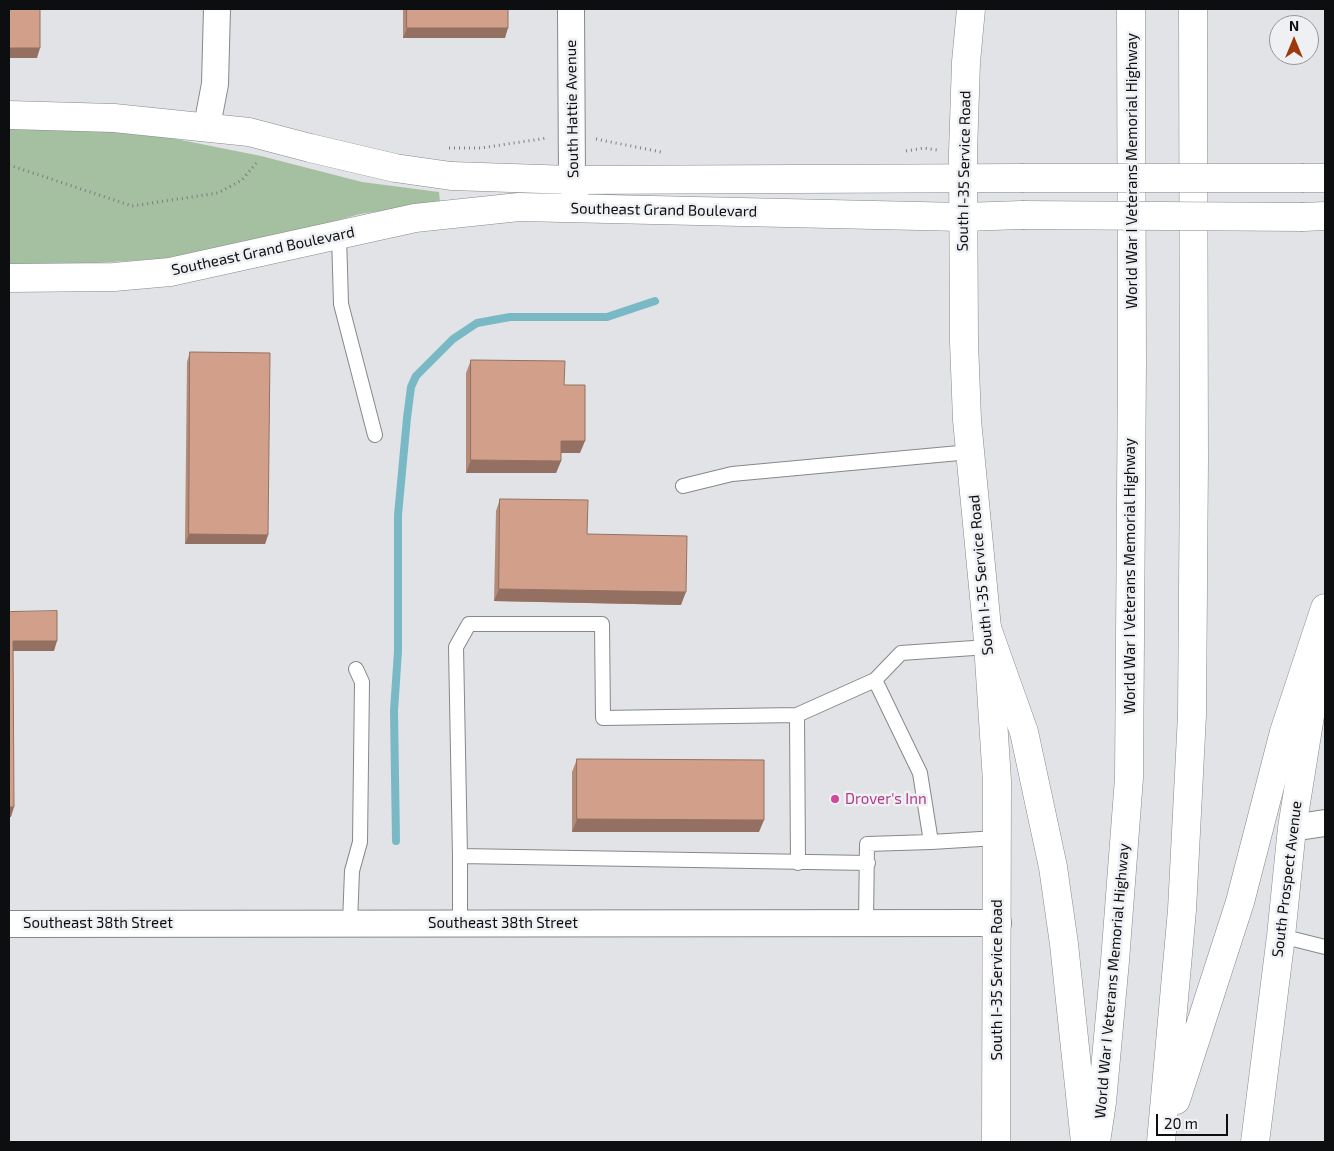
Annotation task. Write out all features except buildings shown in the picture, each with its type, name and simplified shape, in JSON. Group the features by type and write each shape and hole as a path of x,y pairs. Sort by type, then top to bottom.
{"main road":[{"name":"South I-35 Service Road","path":"971,9 966,62 963,177 965,362 967,420 988,638 997,781 996,1142"},
{"name":"World War I Veterans Memorial Highway","path":"1096,1142 1102,1102 1116,961 1129,778 1132,361 1131,9"},
{"path":"1162,1142 1182,910 1192,715 1194,460 1193,9"},
{"name":"Southeast Grand Boulevard","path":"9,115 114,118 206,126 249,132 395,168 442,175 572,180 963,177 1315,178"},
{"name":"Southeast Grand Boulevard","path":"9,278 114,277 170,272 414,218 519,207 963,217 1022,215 1314,217"},
{"path":"1162,1142 1240,902 1284,732 1325,608"},
{"name":"South Prospect Avenue","path":"1255,1142 1281,936 1292,828 1325,617"},
{"path":"988,638 1024,732 1053,867 1064,944 1086,1142"}],"street":[{"path":"206,126 215,84 217,9"},
{"name":"South Hattie Avenue","path":"571,9 572,180 578,208"},
{"path":"1292,828 1325,823"},
{"name":"Southeast 38th Street","path":"9,924 998,923"}],"lane":[{"path":"338,235 341,304 375,435"},
{"path":"683,486 732,474 970,452"},
{"path":"460,923 456,648 469,624 602,624 603,718 797,715 875,680 901,653 988,638"},
{"path":"350,923 352,871 360,842 362,682 356,669"},
{"path":"875,680 920,773 931,842"},
{"path":"797,715 798,863"},
{"path":"866,923 867,844 997,838"},
{"path":"460,856 868,863"},
{"path":"1281,936 1325,946"}],"green space":[{"path":"9,126 113,131 171,138 261,156 362,182 439,192 440,202 360,214 321,225 173,258 9,267"}],"waterway":[{"path":"396,841 394,711 398,651 398,515 411,387 416,376 453,339 477,323 510,317 607,317 655,301"}],"place":[{"name":"Drover's Inn","path":"835,799"}]}
